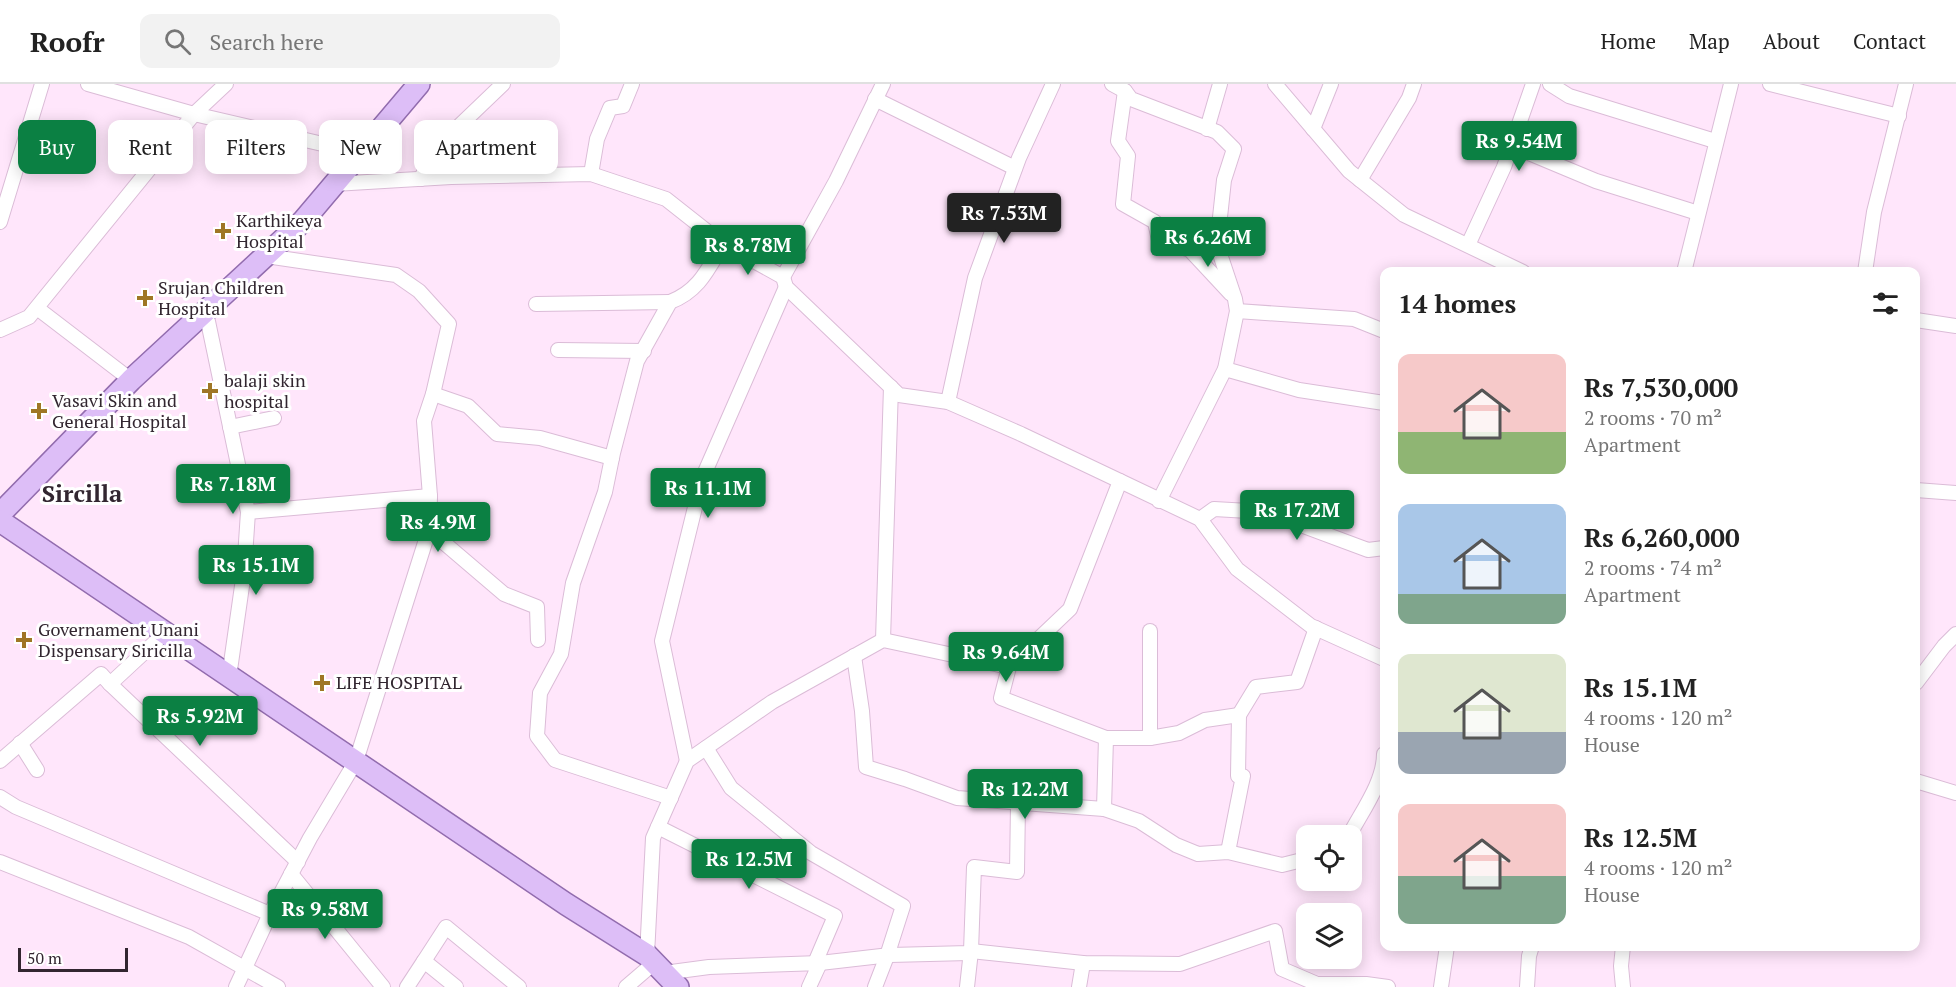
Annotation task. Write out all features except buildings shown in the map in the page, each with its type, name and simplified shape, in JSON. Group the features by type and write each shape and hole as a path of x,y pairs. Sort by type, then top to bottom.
{"main road":[{"path":"389,120 419,84"},
{"path":"0,514 131,380 303,221 343,174"},
{"path":"0,521 661,970"}],"street":[{"path":"0,222 42,84"},
{"path":"88,84 194,114 319,143"},
{"path":"0,330 29,316 37,308 194,114 226,84"},
{"path":"422,178 433,151 502,84"},
{"path":"591,174 597,140 610,108 622,106 632,84"},
{"path":"661,970 653,838 687,760 662,641 702,479 785,282 883,84"},
{"path":"948,402 975,278 1015,168 1053,84"},
{"path":"1112,84 1125,91 1131,99 1217,132 1234,149 1224,180 1217,245 1236,305 1225,369 1159,501"},
{"path":"1207,129 1220,84"},
{"path":"1275,84 1349,171 1404,215 1513,267"},
{"path":"1313,129 1331,84"},
{"path":"1360,180 1409,98 1414,84"},
{"path":"1468,245 1504,167 1533,84"},
{"path":"1550,84 1715,141"},
{"path":"1685,267 1731,84"},
{"path":"1770,84 1899,116"},
{"path":"1866,267 1874,212 1906,84"},
{"path":"1125,91 1118,141 1128,156 1123,204 1155,222 1159,240 1190,250 1236,305 1354,319 1380,329"},
{"path":"875,99 1015,168"},
{"path":"1512,146 1596,182 1698,213"},
{"path":"334,184 422,178 591,174 666,199 722,245 785,282 899,395 948,402 1200,519 1237,569 1316,628 1380,657"},
{"path":"536,304 670,302 681,298 699,284 722,245"},
{"path":"236,987 270,914 356,761 429,530 430,496 424,421 433,394 449,324 419,291 396,275 266,256"},
{"path":"670,302 637,362 605,492 573,583 561,654 540,693 537,736 555,760 671,798"},
{"path":"37,308 131,380"},
{"path":"206,312 248,512 244,572 230,677"},
{"path":"1920,321 1956,326"},
{"path":"558,350 644,351"},
{"path":"1225,369 1299,390 1380,402"},
{"path":"883,640 891,387"},
{"path":"433,394 468,406 497,434 540,438 612,458"},
{"path":"230,427 274,418"},
{"path":"1120,482 1070,609 1009,668 1001,698 1106,738 1150,738 1179,733 1205,720 1239,715"},
{"path":"1920,490 1956,493"},
{"path":"248,512 430,496"},
{"path":"1200,519 1214,509 1266,512 1368,550 1380,548"},
{"path":"429,530 504,594 537,607 538,640"},
{"path":"1228,852 1243,776 1238,776 1239,715 1256,687 1297,682 1316,628"},
{"path":"1150,631 1150,738"},
{"path":"110,684 165,633"},
{"path":"1920,678 1956,634"},
{"path":"687,760 772,702 883,640 1009,668"},
{"path":"854,656 862,711 866,767 905,778 957,798 1104,809 1139,820 1176,845 1198,854 1228,852 1282,865 1296,862"},
{"path":"0,760 101,674 295,868 383,987"},
{"path":"1104,809 1106,738"},
{"path":"20,743 37,771"},
{"path":"706,748 731,788 811,853 903,906 875,987"},
{"path":"1920,782 1956,793"},
{"path":"1356,825 1380,788"},
{"path":"0,797 16,807 270,914"},
{"path":"967,987 971,951 974,867 1017,872 1018,804"},
{"path":"658,827 835,916 809,987"},
{"path":"0,862 189,937 278,987"},
{"path":"407,987 446,927 519,987"},
{"path":"626,987 661,970 818,963 887,956 969,953 971,951 1083,963 1180,964 1275,931 1282,969 1317,984 1366,984 1388,987"},
{"path":"1441,987 1446,951"},
{"path":"1527,987 1530,951"},
{"path":"1622,951 1623,987"},
{"path":"424,961 456,987"},
{"path":"1079,987 1083,963"}],"place":[{"name":"Karthikeya Hospital","path":"223,231"},
{"name":"Srujan Children Hospital","path":"145,298"},
{"name":"balaji skin hospital","path":"210,391"},
{"name":"Vasavi Skin and General Hospital","path":"39,411"},
{"name":"Governament Unani Dispensary Siricilla","path":"24,640"},
{"name":"LIFE HOSPITAL","path":"322,683"}],"district":[{"name":"Sircilla","path":"82,494"}]}
